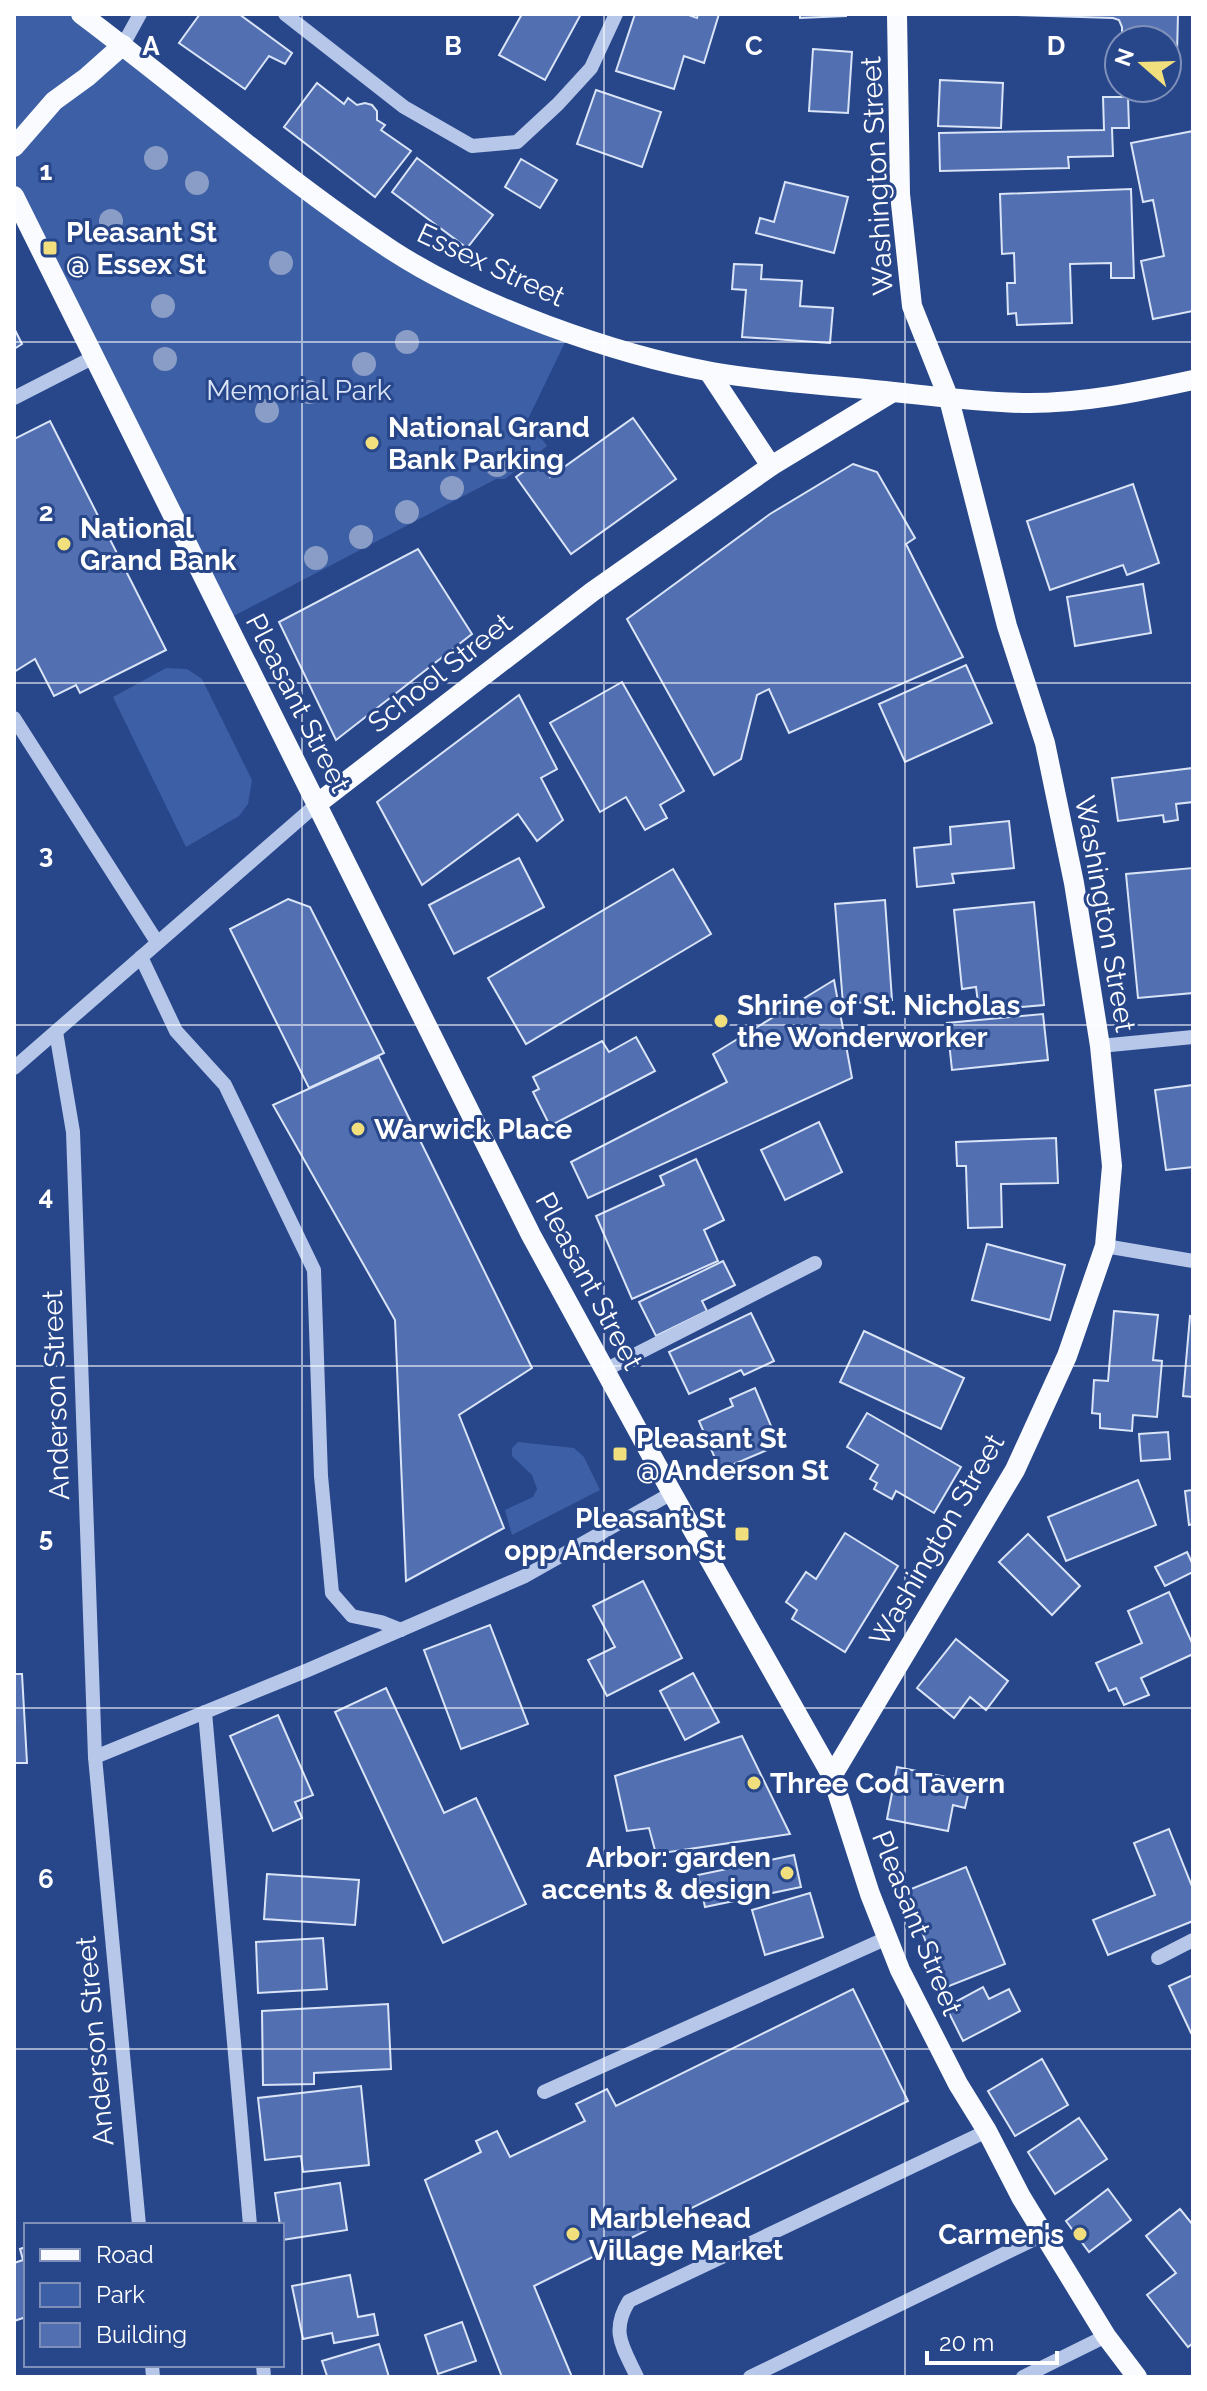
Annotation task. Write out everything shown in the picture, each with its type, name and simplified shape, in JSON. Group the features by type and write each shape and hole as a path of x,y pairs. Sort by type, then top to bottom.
{"main road":[{"name":"Essex Street","path":"81,14 299,183 394,251 492,302 588,338 646,357 709,372 949,399 1026,403 1116,395 1193,380"},
{"name":"Washington Street","path":"832,1776 1015,1470 1067,1356 1105,1246 1112,1166 1100,1046 1074,883 1045,743 1007,626 949,399 912,306 900,194 897,14"},
{"path":"14,147 54,101 123,45"},
{"name":"Pleasant Street","path":"14,196 531,1235 832,1776 870,1894 900,1970 958,2084 987,2131 1021,2197 1106,2336 1137,2377"},
{"path":"709,372 771,466"},
{"name":"School Street","path":"317,804 562,614 771,466 893,392"}],"street":[{"path":"123,45 140,14"},
{"path":"285,14 404,107 472,146 517,142 548,114 591,68 616,14"},
{"path":"14,398 96,356"},
{"path":"14,718 157,942"},
{"name":"School Street","path":"14,1068 317,804"},
{"path":"141,957 176,1031 225,1085 314,1270 321,1476 332,1593 352,1616 401,1630"},
{"name":"Anderson Street","path":"56,1032 73,1132 95,1757 139,2223"},
{"path":"1100,1046 1193,1037"},
{"path":"1105,1246 1193,1261"},
{"path":"605,1370 815,1263"},
{"path":"95,1757 525,1576 672,1493"},
{"path":"205,1712 250,2223"},
{"path":"544,2092 887,1938"},
{"path":"1158,1958 1193,1940"},
{"path":"637,2377 618,2335 620,2316 629,2301 987,2131"},
{"path":"750,2377 1045,2234"},
{"path":"1023,2377 1106,2336"}],"green space":[{"name":"Memorial Park","path":"14,14 81,14 394,251 570,332 528,419 547,446 505,479 496,479 226,620 14,196"},
{"path":"166,668 187,669 202,679 252,780 248,804 239,816 186,847 113,697"},
{"path":"518,1442 574,1448 584,1457 600,1490 512,1535 505,1510 533,1497 537,1489 532,1475 512,1456 512,1448"}],"building":[{"path":"200,14 239,14 292,53 285,64 269,56 245,89 179,43"},
{"path":"522,14 581,14 545,80 499,55"},
{"path":"635,14 686,14 697,18 698,14 719,14 704,63 684,56 674,89 616,71"},
{"path":"800,14 846,14 846,16 800,18"},
{"path":"984,14 1178,14 1178,24 1121,24 1113,18"},
{"path":"813,49 852,52 848,113 809,111"},
{"path":"940,80 1003,83 1001,128 938,126"},
{"path":"317,83 344,104 348,98 357,105 372,105 377,111 377,120 385,125 381,130 411,151 375,197 284,127"},
{"path":"596,90 661,112 642,167 577,144"},
{"path":"1103,104 1128,104 1129,128 1112,128 1113,156 1068,157 1069,168 940,171 939,133 1104,130"},
{"path":"1193,131 1193,311 1153,319 1141,261 1164,256 1153,200 1143,202 1131,143"},
{"path":"417,158 493,215 467,248 392,192"},
{"path":"521,159 557,180 540,208 505,187"},
{"path":"785,182 848,197 834,253 756,233 760,218 774,222"},
{"path":"1131,189 1134,278 1111,278 1111,263 1070,264 1072,323 1017,325 1016,313 1008,314 1007,283 1015,283 1014,253 1002,254 1000,194"},
{"path":"734,264 762,265 761,279 802,281 800,306 833,308 830,343 742,337 746,290 732,289"},
{"path":"14,328 22,344 14,349"},
{"path":"633,418 676,479 571,554 516,477 538,461 550,477"},
{"name":"National Grand Bank","path":"50,421 166,650 80,693 76,685 54,696 35,659 14,672 14,439"},
{"path":"853,464 877,472 915,538 906,544 963,657 789,733 769,689 757,695 741,759 714,775 627,619 770,514"},
{"path":"1133,484 1159,563 1127,575 1123,565 1050,590 1027,521"},
{"path":"418,549 472,634 336,740 279,622"},
{"path":"1143,584 1151,633 1075,646 1067,597"},
{"path":"966,665 992,723 905,762 879,704"},
{"path":"622,682 684,791 660,805 667,818 645,830 626,797 600,812 550,723"},
{"path":"519,695 557,769 541,778 563,820 537,841 518,814 422,885 377,802"},
{"path":"1193,768 1193,802 1176,804 1178,820 1164,822 1163,815 1118,821 1112,778"},
{"path":"1009,821 1014,868 952,874 954,883 917,887 914,848 951,844 950,827"},
{"path":"519,858 544,907 454,954 429,905"},
{"path":"1193,868 1193,993 1138,998 1126,874"},
{"path":"673,869 711,934 526,1044 488,978"},
{"path":"288,899 310,907 384,1053 309,1088 230,929"},
{"path":"885,900 892,1000 843,1004 835,904"},
{"path":"1034,902 1044,1005 979,1011 976,987 962,989 954,910"},
{"path":"834,980 852,1078 588,1198 571,1162 727,1082 713,1054"},
{"path":"1043,1014 1048,1060 952,1070 947,1023"},
{"path":"636,1037 655,1071 550,1126 533,1092 539,1089 533,1077 602,1041 609,1052"},
{"path":"379,1057 532,1368 459,1415 504,1528 406,1581 395,1320 273,1105"},
{"path":"1193,1085 1193,1167 1166,1170 1155,1090"},
{"path":"819,1122 842,1172 785,1200 761,1150"},
{"path":"1056,1138 1058,1183 1001,1184 1002,1227 968,1228 966,1166 957,1166 956,1142"},
{"path":"696,1159 724,1220 704,1230 718,1261 632,1299 596,1216 664,1185 660,1176"},
{"path":"987,1244 1065,1265 1050,1320 972,1300"},
{"path":"723,1261 735,1285 702,1301 707,1311 656,1336 639,1302"},
{"path":"1114,1311 1158,1315 1153,1360 1162,1361 1157,1417 1133,1415 1132,1431 1100,1428 1100,1414 1092,1413 1094,1380 1108,1381"},
{"path":"751,1313 774,1361 744,1375 741,1370 689,1394 669,1352"},
{"path":"1190,1316 1193,1317 1193,1397 1183,1396"},
{"path":"864,1331 964,1378 941,1429 840,1382"},
{"path":"755,1388 779,1445 720,1470 699,1421 733,1406 730,1399"},
{"path":"867,1413 961,1467 934,1513 896,1491 892,1499 874,1489 877,1483 870,1479 878,1465 847,1447"},
{"path":"1168,1432 1170,1459 1141,1461 1139,1434"},
{"path":"1138,1480 1156,1525 1066,1561 1048,1517"},
{"path":"1193,1490 1193,1524 1189,1525 1185,1491"},
{"path":"845,1533 898,1566 845,1652 792,1619 797,1610 786,1602 806,1572 816,1579"},
{"path":"1028,1534 1080,1586 1052,1615 999,1562"},
{"path":"1187,1552 1193,1572 1165,1586 1155,1567"},
{"path":"643,1581 682,1658 607,1696 588,1660 615,1647 593,1606"},
{"path":"1169,1592 1193,1645 1193,1654 1141,1678 1149,1695 1124,1705 1116,1688 1109,1691 1096,1663 1142,1643 1128,1611"},
{"path":"490,1625 528,1724 461,1749 424,1650"},
{"path":"956,1639 1008,1681 986,1710 970,1697 954,1718 917,1688"},
{"path":"693,1673 719,1722 685,1740 660,1691"},
{"path":"14,1674 22,1674 27,1763 14,1763"},
{"path":"386,1688 444,1813 476,1798 526,1904 443,1943 335,1712"},
{"path":"278,1715 313,1795 295,1802 302,1818 273,1831 230,1736"},
{"path":"742,1736 790,1834 656,1854 649,1828 627,1831 615,1776"},
{"path":"897,1767 971,1782 965,1808 953,1805 948,1831 887,1819"},
{"path":"1169,1829 1193,1889 1193,1921 1108,1955 1093,1920 1155,1895 1134,1843"},
{"path":"794,1855 801,1887 705,1907 698,1875"},
{"path":"966,1867 1005,1964 944,1988 906,1891"},
{"path":"267,1874 359,1880 355,1925 264,1919"},
{"path":"810,1893 823,1937 765,1955 752,1910"},
{"path":"323,1938 327,1989 258,1993 256,1942"},
{"path":"1193,1975 1193,2032 1191,2033 1169,1986"},
{"path":"983,1987 989,1999 1009,1989 1020,2011 963,2041 946,2007"},
{"path":"853,1989 908,2101 534,2286 572,2377 502,2377 425,2180 481,2152 476,2141 497,2131 510,2157 585,2121 576,2104 607,2089 616,2106"},
{"path":"388,2004 391,2069 314,2073 314,2084 263,2085 262,2011"},
{"path":"1042,2059 1068,2105 1015,2136 988,2091"},
{"path":"361,2086 369,2165 303,2172 301,2156 265,2160 258,2098"},
{"path":"1079,2118 1107,2159 1055,2194 1028,2152"},
{"path":"340,2183 347,2230 284,2240 284,2223 280,2223 275,2193"},
{"path":"1108,2189 1131,2220 1089,2252 1066,2221"},
{"path":"1180,2209 1193,2225 1193,2343 1188,2347 1147,2295 1176,2273 1146,2236"},
{"path":"24,2248 24,2318 14,2321 14,2263 23,2260 20,2249"},
{"path":"350,2275 358,2317 374,2314 378,2335 334,2343 332,2333 303,2339 292,2286"},
{"path":"462,2322 476,2361 438,2374 425,2335"},
{"path":"379,2344 389,2377 322,2377 327,2376 322,2361"}],"place":[{"name":"Pleasant St @ Essex St","path":"50,248"},
{"name":"National Grand Bank Parking","path":"372,443"},
{"name":"National Grand Bank","path":"64,544"},
{"name":"Shrine of St. Nicholas the Wonderworker","path":"721,1021"},
{"name":"Warwick Place","path":"358,1129"},
{"name":"Pleasant St @ Anderson St","path":"620,1454"},
{"name":"Pleasant St opp Anderson St","path":"742,1534"},
{"name":"Three Cod Tavern","path":"754,1783"},
{"name":"Arbor: garden accents & design","path":"787,1873"},
{"name":"Marblehead Village Market","path":"573,2234"},
{"name":"Carmen's","path":"1080,2234"}]}
